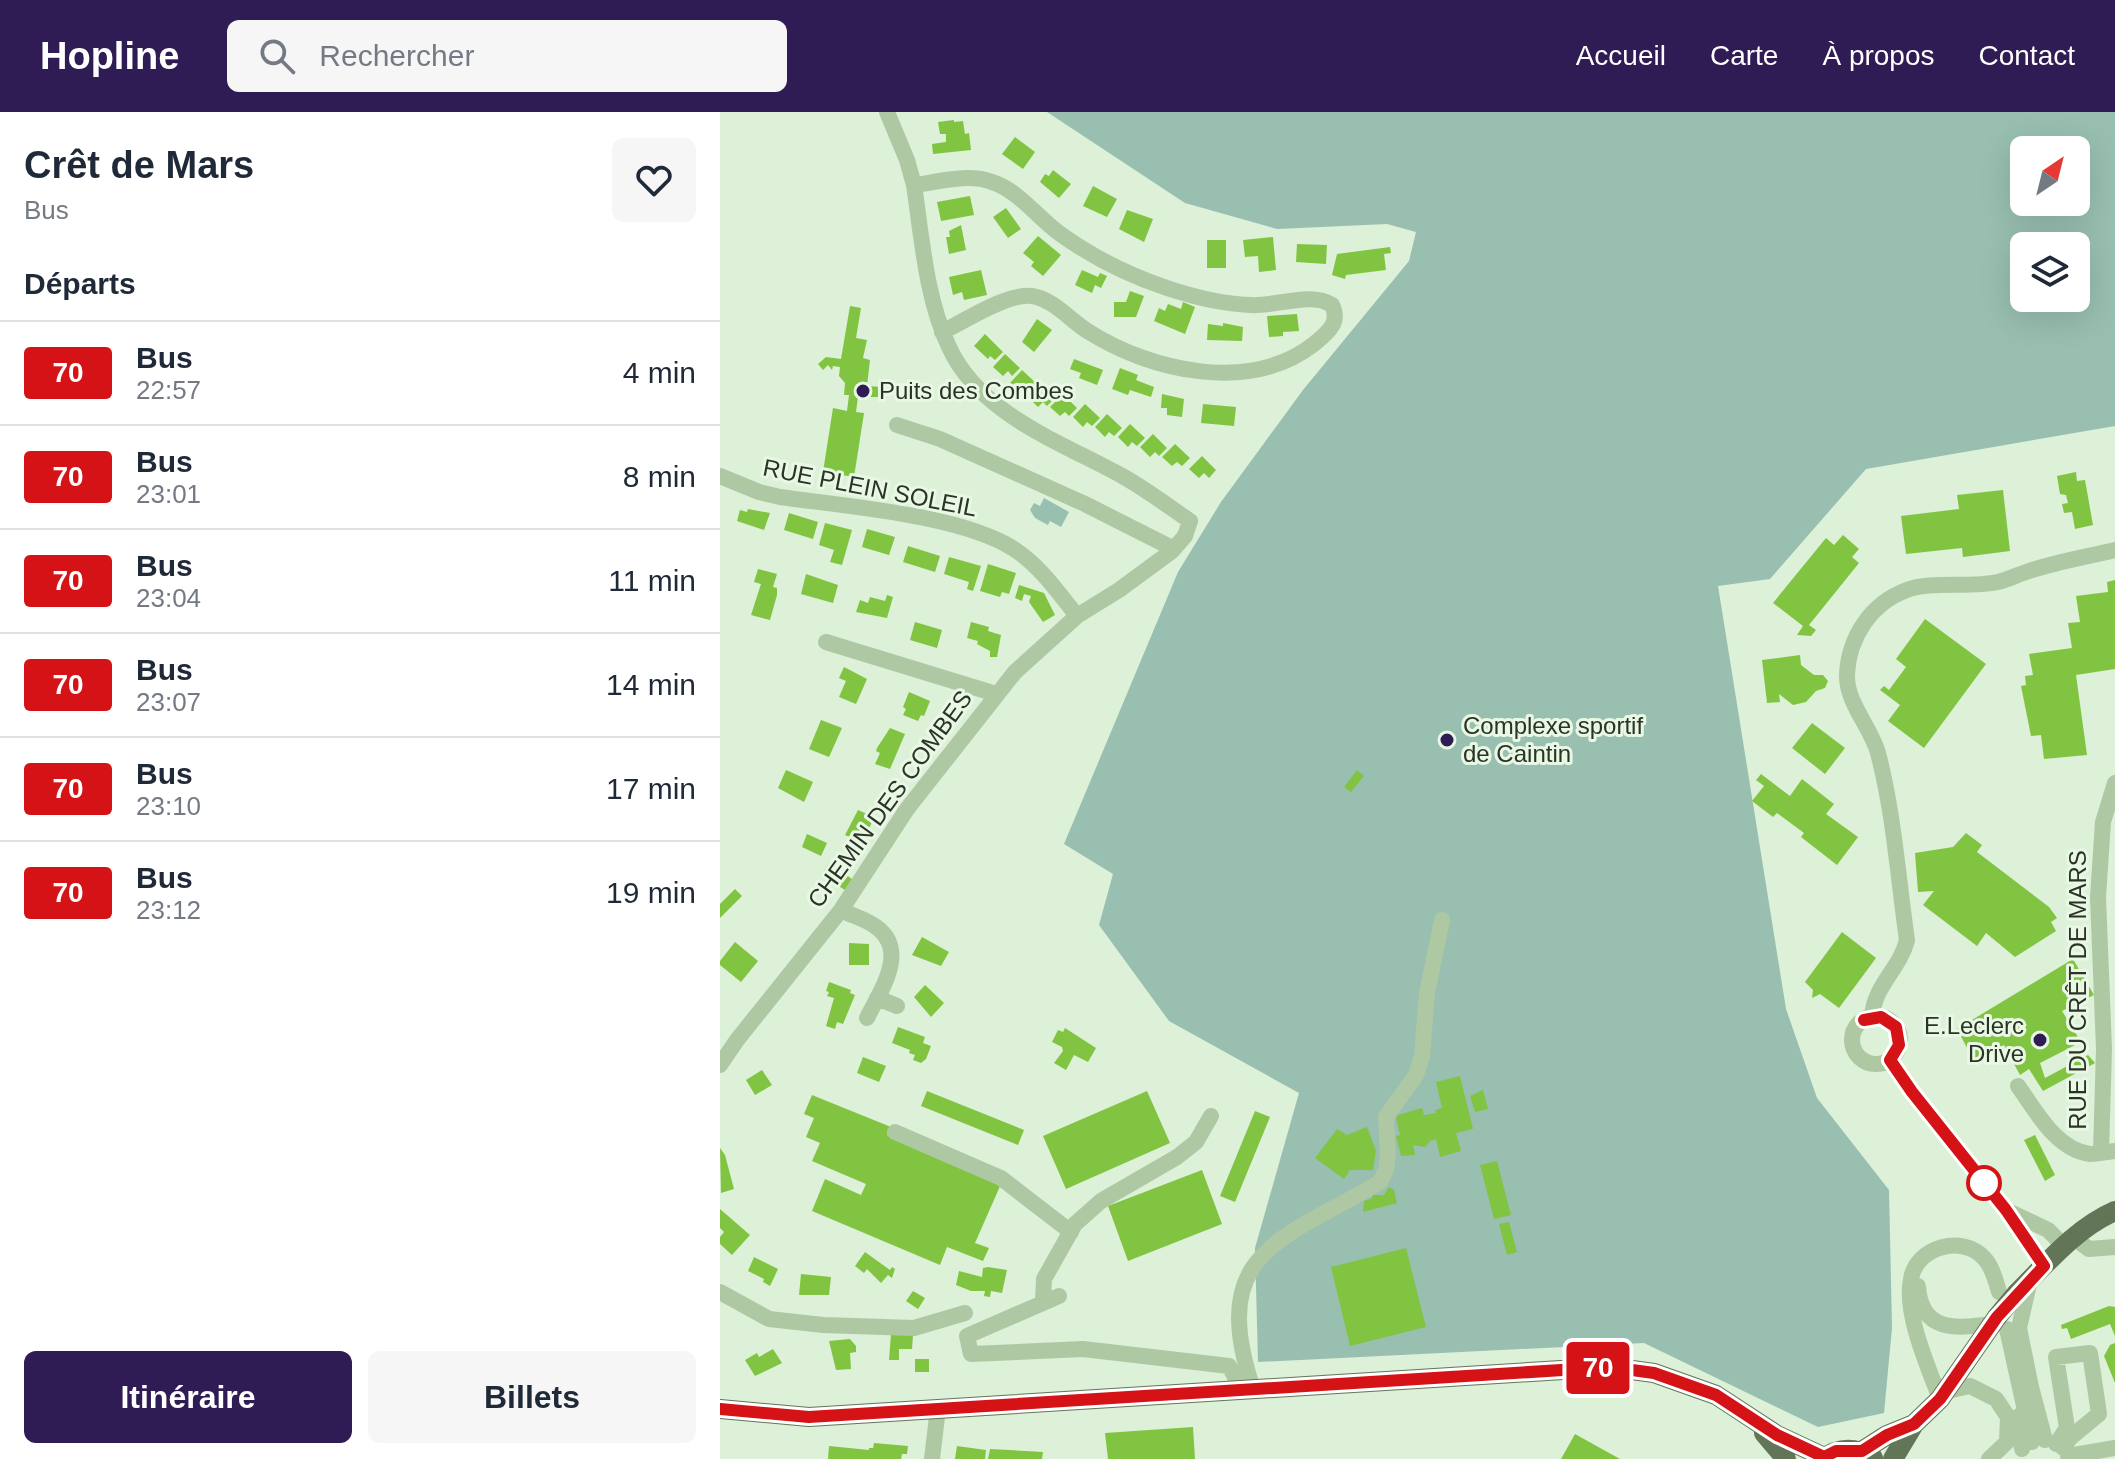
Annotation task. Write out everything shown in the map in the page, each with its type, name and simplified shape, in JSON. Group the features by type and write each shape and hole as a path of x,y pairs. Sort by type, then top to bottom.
{"main road":[{"path":"1893,1459 1914,1424 1941,1395 2009,1304 2092,1216 2115,1197"},
{"path":"2069,1242 2115,1211"},
{"path":"720,1409 809,1417 1610,1367 1654,1373 1716,1395 1777,1435 1823,1458 1836,1451 1868,1455 1887,1435 1914,1424"},
{"path":"1751,1418 1786,1459"}],"street":[{"path":"887,112 914,185 930,286 942,332 1004,302 1030,296 1044,299 1120,349 1180,368 1231,372 1282,361 1307,349 1334,324 1336,313 1332,305 1314,297 1282,304 1231,304 1143,280 1074,244 995,182 970,178 914,185"},
{"name":"CHEMIN DES COMBES","path":"720,1065 841,910 907,809 1015,672 1077,616 1119,590 1174,549 1185,536 1190,521 1125,478 1002,409 965,374 942,332"},
{"path":"897,425 940,439 1085,504 1174,549"},
{"name":"RUE PLEIN SOLEIL","path":"720,476 780,497 946,523 990,537 1013,548 1034,564 1077,616"},
{"path":"1872,1017 1882,981 1904,952 1907,940 1886,791 1872,734 1856,710 1847,679 1849,659 1860,627 1878,606 1908,589 1998,582 2027,571 2115,550"},
{"path":"826,642 996,694"},
{"name":"RUE DU CRÊT DE MARS","path":"2108,1152 2109,1070 2098,897 2103,822 2115,783"},
{"path":"841,910 880,931 893,951 894,962 867,1018"},
{"path":"1247,1389 1239,1315 1243,1283 1251,1266 1266,1249 1380,1182 1386,1170 1388,1154 1386,1117 1416,1075 1422,1056 1425,1002 1442,920"},
{"path":"877,998 897,1006"},
{"path":"1872,1017 1881,1017 1896,1027 1899,1045 1890,1060 1874,1064 1866,1062 1854,1050 1852,1041 1858,1025 1872,1017"},
{"path":"1890,1060 2006,1210 2089,1249 2115,1247"},
{"path":"2018,1086 2044,1123 2069,1146 2090,1154 2108,1152"},
{"path":"1043,1302 1044,1279 1075,1224 1101,1201 1177,1157 1196,1142 1211,1116"},
{"path":"895,1132 1001,1178 1071,1232"},
{"path":"2006,1210 2009,1304 2046,1450"},
{"path":"1989,1459 2007,1442 2008,1417 1996,1399 1970,1386 1941,1395 1916,1327 1910,1292 1911,1276 1928,1252 1951,1245 1970,1248 1984,1257 2009,1304 2019,1328 2046,1450"},
{"path":"1949,1253 1970,1256 1979,1263 2009,1304 1953,1328 1938,1323 1926,1311 1919,1297 1918,1286 1925,1267 1936,1257 1949,1253"},
{"path":"720,1292 769,1319 823,1325 914,1328 965,1313"},
{"path":"1059,1296 967,1336 971,1354 1083,1349 1229,1366 1247,1389"},
{"path":"2090,1353 2099,1414 2070,1438 2046,1450 2067,1428 2056,1357 2090,1353"},
{"path":"932,1459 938,1408"},
{"path":"2046,1450 2115,1448"}],"green space":[{"name":"Complexe sportif de Caintin","path":"1047,112 2115,112 2115,426 1866,469 1770,579 1718,586 1786,1009 1817,1098 1889,1190 1892,1328 1884,1413 1818,1427 1644,1343 1258,1362 1255,1248 1299,1093 1169,1021 1099,925 1113,874 1064,844 1178,572 1221,502 1303,390 1409,261 1416,232 1387,224 1277,229 1185,203"},
{"path":"1044,498 1069,512 1061,527 1035,518 1030,510 1034,503 1040,506"}],"building":[{"path":"963,121 965,134 969,133 971,150 933,154 932,144 946,142 946,134 940,134 938,122"},
{"path":"1015,137 1035,152 1023,169 1002,154"},
{"path":"1053,170 1071,184 1059,198 1040,182 1045,174 1049,176"},
{"path":"1093,186 1117,199 1107,217 1083,206"},
{"path":"970,196 974,215 941,221 937,202"},
{"path":"1006,208 1021,229 1008,238 993,217"},
{"path":"1127,210 1153,219 1144,242 1119,229"},
{"path":"961,225 966,250 949,254 946,237 950,237 949,231"},
{"path":"1038,236 1061,255 1043,276 1031,266 1034,262 1023,253"},
{"path":"1273,237 1276,270 1259,272 1258,256 1245,257 1243,240"},
{"path":"1207,240 1226,240 1226,268 1207,268"},
{"path":"1297,244 1327,245 1326,264 1296,262"},
{"path":"1390,247 1391,253 1384,254 1386,270 1346,275 1345,279 1332,275 1337,254"},
{"path":"981,270 987,295 964,300 962,292 953,295 949,277"},
{"path":"1082,270 1098,277 1100,273 1107,276 1101,288 1095,285 1092,293 1075,285"},
{"path":"1130,291 1144,296 1136,317 1114,317 1114,302 1126,302"},
{"path":"1183,302 1195,307 1185,334 1154,321 1159,308 1165,311 1168,304 1181,309"},
{"name":"Puits des Combes","path":"850,306 861,308 856,338 867,340 863,358 870,360 867,386 882,387 880,397 858,397 856,412 864,413 854,477 823,472 833,408 847,411 849,395 844,395 845,383 839,376 840,367 833,366 832,370 828,365 823,370 818,364 826,357 841,359"},
{"path":"1297,314 1299,331 1269,337 1267,316"},
{"path":"1037,319 1052,330 1034,352 1022,342"},
{"path":"1223,323 1243,327 1242,341 1207,340 1208,324 1223,326"},
{"path":"985,334 1003,352 995,360 990,356 988,359 974,346"},
{"path":"1005,354 1020,368 1012,376 1008,371 1003,376 993,367"},
{"path":"1074,359 1103,370 1097,385 1079,378 1081,373 1070,369"},
{"path":"1120,368 1138,375 1136,380 1154,387 1151,397 1130,390 1128,395 1112,389"},
{"path":"1022,370 1037,384 1029,392 1024,387 1020,392 1010,383"},
{"path":"1041,384 1055,398 1047,406 1043,402 1038,407 1028,397"},
{"path":"1063,394 1077,408 1069,416 1065,412 1060,416 1050,407"},
{"path":"1162,394 1184,399 1182,417 1167,415 1167,408 1161,408"},
{"path":"1085,404 1100,418 1092,426 1087,422 1083,427 1073,417"},
{"path":"1203,404 1236,407 1234,426 1201,423"},
{"path":"1107,414 1122,428 1114,436 1109,432 1105,437 1095,427"},
{"path":"1130,424 1145,438 1137,446 1132,442 1128,447 1118,437"},
{"path":"1153,434 1167,448 1159,456 1155,452 1150,457 1140,447"},
{"path":"1175,444 1190,458 1182,466 1177,462 1172,466 1162,457"},
{"path":"1202,456 1216,470 1209,478 1204,473 1199,478 1189,469"},
{"path":"2076,472 2077,481 2085,480 2093,525 2075,529 2072,512 2064,513 2062,504 2068,503 2066,495 2060,494 2057,476"},
{"path":"2003,490 2010,551 1963,557 1962,548 1906,554 1901,516 1959,509 1957,495"},
{"path":"748,509 770,513 764,530 737,521 740,510 747,512"},
{"path":"789,513 818,522 813,539 784,530"},
{"path":"825,523 852,530 842,565 830,562 834,550 819,545"},
{"path":"867,529 895,537 889,555 862,547"},
{"path":"1843,535 1859,549 1852,557 1859,563 1809,625 1816,630 1811,636 1797,635 1803,626 1773,603 1826,538 1834,545"},
{"path":"908,546 940,556 935,572 903,562"},
{"path":"949,557 981,566 973,591 967,589 969,582 944,574"},
{"path":"988,564 1016,573 1009,594 1002,592 1000,597 980,591"},
{"path":"758,569 777,574 773,587 777,588 777,595 770,620 751,615 761,584 754,582"},
{"path":"806,574 838,585 833,603 801,594"},
{"path":"2115,580 2115,669 2076,675 2087,755 2044,759 2041,735 2031,736 2021,686 2026,685 2025,676 2033,675 2029,654 2072,648 2068,623 2080,622 2076,596 2108,592 2107,582"},
{"path":"1019,585 1044,593 1055,615 1043,622 1029,602 1031,596 1024,594 1022,601 1015,598"},
{"path":"887,595 893,597 887,618 856,612 860,600 868,603 870,597 885,601"},
{"path":"1925,619 1986,664 1924,748 1888,721 1900,705 1880,690 1884,686 1889,690 1906,667 1896,659"},
{"path":"915,622 942,630 937,648 910,640"},
{"path":"971,622 989,627 988,631 1001,635 997,657 990,657 990,651 977,644 978,641 967,638"},
{"path":"1800,655 1801,665 1814,675 1823,675 1828,681 1825,688 1816,691 1806,702 1793,705 1779,694 1780,702 1767,703 1762,660"},
{"path":"844,667 867,679 856,704 839,697 846,681 839,678"},
{"path":"909,692 930,701 924,716 921,715 918,721 903,715"},
{"path":"821,720 842,728 829,757 809,749"},
{"path":"1812,723 1845,748 1825,774 1792,748"},
{"path":"890,728 905,734 890,769 875,764 880,753 876,751 877,748"},
{"path":"786,770 813,782 804,802 778,788"},
{"path":"1357,770 1364,776 1351,792 1344,787"},
{"path":"1761,774 1790,796 1802,779 1834,804 1826,814 1858,837 1837,865 1801,837 1804,833 1777,813 1773,817 1752,801 1764,786 1756,780"},
{"path":"858,810 874,817 863,843 845,835"},
{"path":"1966,833 1982,845 1977,852 2049,907 2057,918 2051,922 2056,931 2015,957 1986,933 1977,946 1923,905 1934,891 1918,892 1915,853 1953,847"},
{"path":"807,834 827,843 821,856 802,847"},
{"path":"829,863 852,879 845,890 821,875"},
{"path":"735,889 742,896 720,918 720,904"},
{"path":"1842,932 1876,958 1839,1008 1820,994 1812,998 1813,990 1805,982"},
{"path":"922,937 949,952 941,966 912,955"},
{"path":"735,942 758,961 741,982 720,965"},
{"path":"849,943 869,944 869,965 849,965"},
{"path":"2073,959 2094,995 2062,1011 2081,1042 2040,1063 2045,1078 2088,1055 2095,1063 2043,1091 2029,1069 2020,1075 2004,1045 1974,1061 1957,1029"},
{"path":"829,982 851,990 850,993 855,995 843,1024 837,1022 835,1029 826,1026 834,998 827,996"},
{"path":"925,985 944,1003 931,1017 914,997"},
{"path":"898,1027 925,1037 923,1043 931,1046 921,1063 913,1060 915,1055 909,1053 910,1050 892,1043"},
{"path":"1065,1028 1096,1048 1088,1062 1074,1055 1066,1070 1054,1063 1063,1051 1062,1047 1052,1042 1058,1030 1063,1032"},
{"path":"863,1057 886,1066 879,1082 857,1073"},
{"path":"762,1070 772,1085 755,1095 746,1080"},
{"path":"1460,1076 1473,1129 1456,1133 1461,1151 1440,1157 1436,1139 1425,1147 1413,1145 1415,1155 1401,1156 1396,1136 1400,1135 1398,1115 1422,1108 1424,1115 1436,1113 1435,1110 1442,1108 1436,1082"},
{"path":"1483,1090 1488,1109 1475,1112 1470,1096"},
{"path":"927,1091 1024,1130 1018,1145 921,1106"},
{"path":"1147,1091 1170,1143 1066,1189 1043,1136"},
{"path":"812,1095 891,1127 887,1135 1001,1184 975,1243 989,1248 983,1261 947,1247 940,1265 812,1211 825,1179 861,1195 866,1184 812,1161 820,1143 806,1137 814,1118 804,1114"},
{"path":"1255,1111 1270,1117 1235,1202 1220,1196"},
{"path":"1367,1127 1376,1151 1373,1170 1350,1170 1344,1179 1315,1158 1337,1129 1347,1135"},
{"path":"2035,1135 2055,1175 2045,1181 2024,1140"},
{"path":"720,1148 725,1155 734,1189 721,1193"},
{"path":"1497,1161 1511,1215 1494,1219 1480,1165"},
{"path":"1202,1170 1222,1224 1128,1261 1108,1206"},
{"path":"1389,1187 1394,1190 1397,1203 1363,1212 1364,1201 1373,1195 1384,1195"},
{"path":"720,1209 750,1235 732,1255 720,1244 724,1232 720,1228"},
{"path":"1509,1222 1517,1252 1507,1255 1499,1224"},
{"path":"1406,1248 1426,1327 1350,1346 1331,1267"},
{"path":"865,1252 890,1270 892,1267 895,1269 892,1278 888,1275 881,1283 867,1269 864,1273 855,1266"},
{"path":"754,1257 778,1269 770,1286 763,1282 764,1279 748,1271"},
{"path":"983,1268 1007,1270 1002,1293 991,1291 990,1297 984,1296 985,1291 971,1291 956,1285 959,1271 982,1277"},
{"path":"801,1274 831,1277 829,1295 799,1295"},
{"path":"913,1291 925,1298 918,1309 906,1301"},
{"path":"2109,1306 2115,1307 2115,1336 2110,1324 2071,1339 2067,1328 2062,1329 2061,1325"},
{"path":"891,1334 913,1335 912,1349 899,1349 899,1360 889,1360"},
{"path":"850,1339 856,1346 856,1352 850,1353 851,1369 836,1370 829,1341"},
{"path":"2115,1343 2115,1383 2104,1356 2110,1345"},
{"path":"773,1349 782,1363 755,1376 745,1360"},
{"path":"915,1359 929,1359 929,1372 915,1372"},
{"path":"1193,1427 1195,1459 1108,1459 1105,1433"},
{"path":"1575,1434 1620,1459 1561,1459"},
{"path":"874,1443 908,1446 907,1454 902,1454 901,1459 828,1459 829,1446 869,1450"},
{"path":"957,1446 986,1450 985,1459 955,1459"},
{"path":"990,1449 1043,1452 1042,1459 988,1459"}],"bus line":[{"name":"70","path":"720,1409 809,1417 1610,1367 1654,1373 1716,1395 1777,1435 1824,1457 1836,1451 1862,1451 1887,1435 1914,1424 1940,1399 1997,1317 2044,1266 2006,1210 1890,1060 1899,1045 1896,1027 1881,1017 1864,1020"}],"place":[{"name":"Puits des Combes","path":"863,391"},
{"name":"Complexe sportif de Caintin","path":"1447,740"},
{"name":"E.Leclerc Drive","path":"2040,1040"}]}
